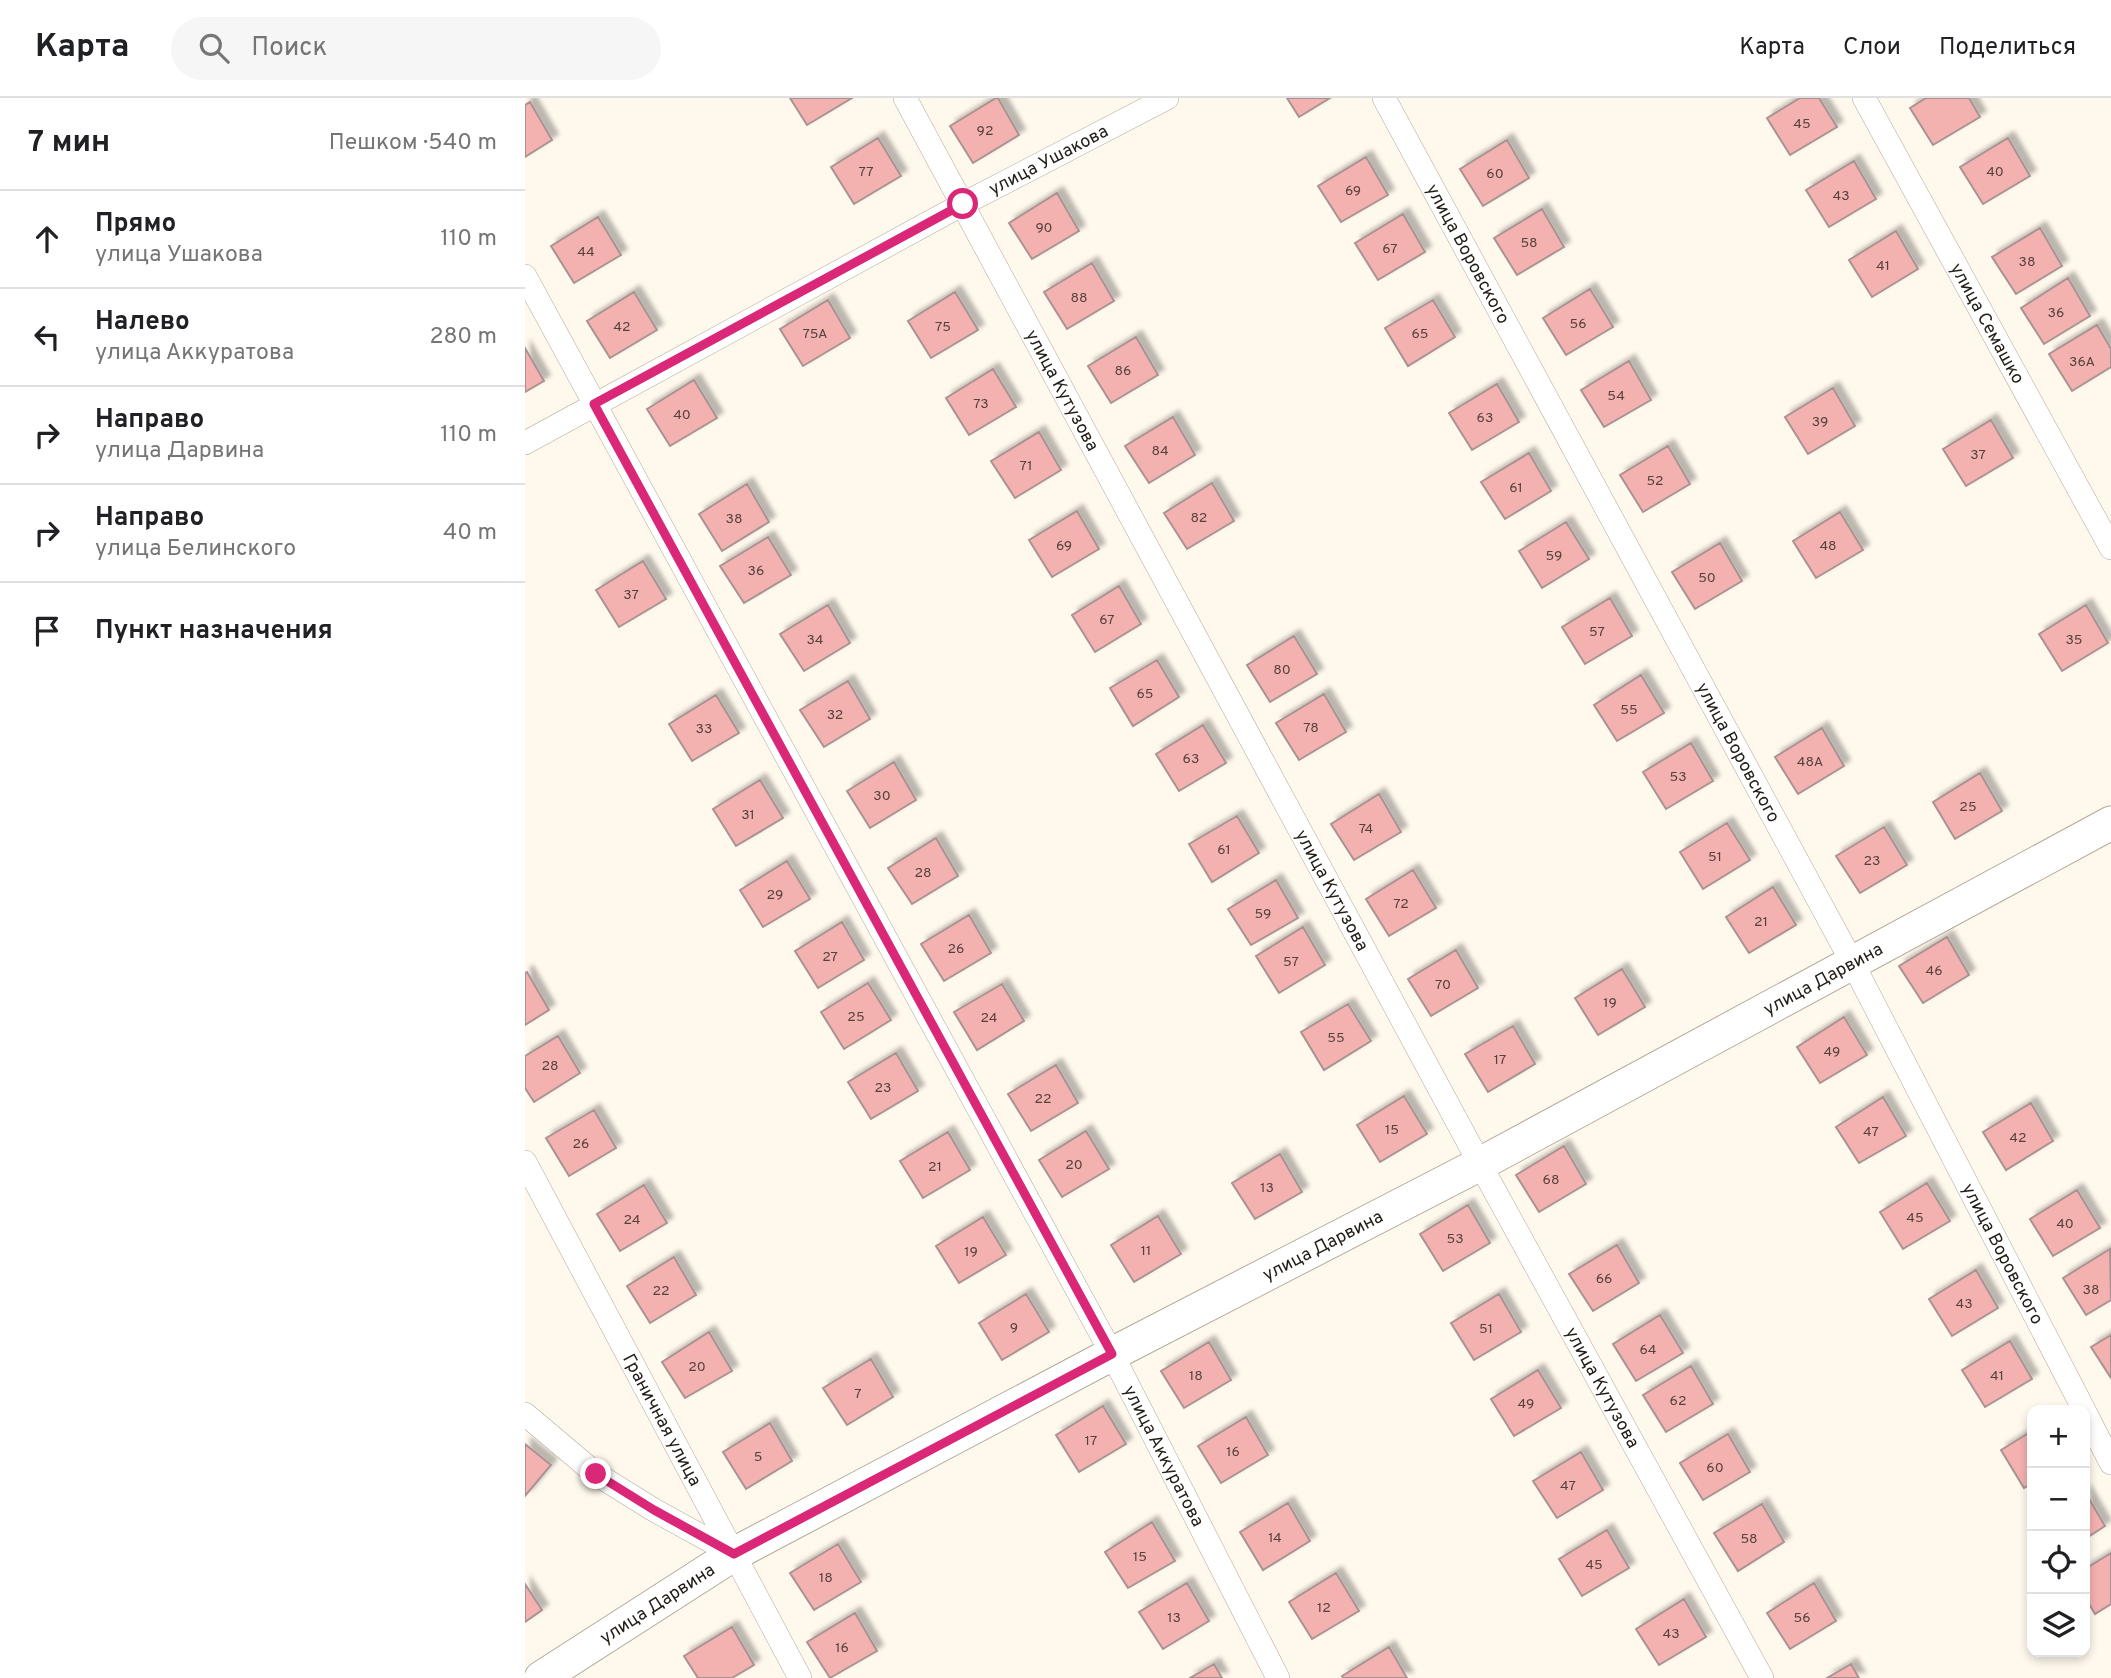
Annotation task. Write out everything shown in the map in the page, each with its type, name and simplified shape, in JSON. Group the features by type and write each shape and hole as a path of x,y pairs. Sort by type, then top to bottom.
{"street":[{"name":"улица Кутузова","path":"905,98 1480,1164 1762,1678"},
{"name":"улица Ушакова","path":"525,443 963,204 1167,98"},
{"name":"улица Воровского","path":"1384,98 1852,962 2081,1405"},
{"name":"улица Семашко","path":"1864,98 2111,548"},
{"name":"улица Аккуратова","path":"525,276 1112,1354 1278,1678"},
{"name":"улица Дарвина","path":"541,1678 734,1554 1112,1354 1480,1164 2111,822"},
{"name":"Граничная улица","path":"525,1162 800,1678"},
{"path":"525,1414 596,1474 734,1554"},
{"name":"улица Воровского","path":"2090,1423 2111,1463"}],"building":[{"path":"790,98 852,98 807,125"},
{"path":"996,98 1019,135 973,163 950,126"},
{"path":"1287,98 1330,98 1299,117"},
{"path":"1800,98 1819,98 1837,127 1790,155 1767,118"},
{"path":"1926,98 1969,98 1980,117 1933,145 1910,108"},
{"path":"530,102 552,140 525,157 525,105"},
{"path":"878,138 901,176 854,204 831,167"},
{"path":"2008,138 2030,176 1983,204 1960,167"},
{"path":"1507,140 1529,178 1483,206 1460,169"},
{"path":"1366,157 1388,195 1341,222 1318,186"},
{"path":"1854,161 1876,199 1829,227 1806,190"},
{"path":"1057,193 1079,231 1032,259 1009,223"},
{"path":"1542,209 1564,247 1517,275 1494,238"},
{"path":"1403,214 1425,252 1378,280 1355,243"},
{"path":"598,217 621,255 574,283 551,246"},
{"path":"2040,228 2062,266 2016,294 1992,257"},
{"path":"1896,231 1918,269 1872,297 1849,260"},
{"path":"1092,263 1114,301 1067,329 1044,292"},
{"path":"2068,278 2090,316 2044,344 2021,308"},
{"path":"1590,289 1613,327 1566,355 1543,318"},
{"path":"634,292 657,330 610,358 587,321"},
{"path":"955,292 978,330 931,358 908,321"},
{"path":"828,300 850,338 803,366 780,329"},
{"path":"1433,300 1455,337 1408,366 1385,328"},
{"path":"2097,325 2111,349 2111,367 2072,391 2049,354"},
{"path":"1136,337 1158,375 1111,403 1088,366"},
{"path":"525,348 544,381 525,392"},
{"path":"1629,361 1651,400 1604,427 1581,390"},
{"path":"993,369 1016,407 969,435 946,398"},
{"path":"694,380 717,418 670,446 647,409"},
{"path":"1497,384 1519,422 1472,450 1449,413"},
{"path":"1833,388 1855,426 1808,454 1785,417"},
{"path":"1173,417 1195,455 1149,483 1125,446"},
{"path":"1991,420 2013,458 1966,486 1943,449"},
{"path":"1039,432 1061,470 1015,498 991,461"},
{"path":"1668,446 1690,484 1643,512 1620,475"},
{"path":"1529,453 1551,491 1505,519 1481,482"},
{"path":"1212,483 1234,521 1187,549 1164,513"},
{"path":"747,484 769,522 722,551 699,514"},
{"path":"1077,511 1099,549 1052,577 1029,540"},
{"path":"1840,512 1863,550 1816,578 1793,541"},
{"path":"1566,522 1589,559 1542,588 1519,551"},
{"path":"768,537 791,575 744,603 720,566"},
{"path":"1720,543 1742,581 1695,609 1672,572"},
{"path":"643,561 666,599 619,627 596,590"},
{"path":"1119,586 1141,624 1095,652 1072,615"},
{"path":"1610,598 1632,636 1585,664 1562,627"},
{"path":"828,605 850,643 804,671 780,634"},
{"path":"2086,605 2108,643 2062,671 2039,634"},
{"path":"1294,636 1317,674 1270,702 1247,665"},
{"path":"1157,660 1179,697 1133,726 1110,688"},
{"path":"1641,675 1664,713 1617,741 1594,705"},
{"path":"848,681 870,719 824,747 800,710"},
{"path":"1324,694 1346,732 1299,760 1276,723"},
{"path":"716,695 739,733 692,761 669,724"},
{"path":"1203,725 1226,763 1179,791 1156,754"},
{"path":"1822,728 1844,766 1798,794 1775,757"},
{"path":"1691,743 1713,781 1666,809 1643,772"},
{"path":"894,762 916,800 870,828 847,791"},
{"path":"1980,773 2002,811 1955,839 1933,802"},
{"path":"760,780 783,818 736,846 713,809"},
{"path":"1379,794 1401,832 1354,860 1331,824"},
{"path":"1237,816 1259,853 1212,882 1189,844"},
{"path":"1727,823 1750,860 1703,889 1680,852"},
{"path":"1884,827 1907,865 1860,893 1836,856"},
{"path":"936,838 958,876 912,904 888,868"},
{"path":"787,861 810,899 763,927 740,890"},
{"path":"1413,870 1436,908 1389,936 1366,899"},
{"path":"1276,880 1298,918 1251,945 1228,909"},
{"path":"1773,887 1796,925 1749,953 1726,917"},
{"path":"969,915 991,953 944,981 921,944"},
{"path":"842,922 864,960 818,988 795,951"},
{"path":"1303,927 1325,965 1279,993 1256,956"},
{"path":"1947,937 1969,975 1923,1003 1899,966"},
{"path":"1456,950 1478,988 1431,1016 1408,979"},
{"path":"1622,969 1645,1007 1598,1035 1575,998"},
{"path":"527,972 549,1010 525,1025 525,973"},
{"path":"868,983 891,1020 844,1049 821,1012"},
{"path":"1002,984 1024,1021 977,1050 954,1012"},
{"path":"1348,1004 1371,1041 1324,1070 1301,1032"},
{"path":"1844,1017 1867,1055 1820,1083 1797,1047"},
{"path":"1513,1026 1535,1064 1488,1092 1465,1054"},
{"path":"558,1036 580,1073 534,1102 525,1088 525,1056"},
{"path":"896,1053 918,1091 871,1119 848,1082"},
{"path":"1056,1065 1078,1103 1031,1131 1008,1094"},
{"path":"1404,1096 1427,1134 1380,1162 1357,1125"},
{"path":"1883,1097 1906,1136 1859,1163 1836,1127"},
{"path":"2031,1103 2053,1141 2006,1170 1983,1132"},
{"path":"594,1110 616,1148 569,1176 546,1138"},
{"path":"1086,1131 1109,1169 1062,1197 1039,1160"},
{"path":"948,1132 970,1170 923,1198 900,1161"},
{"path":"1564,1146 1586,1184 1539,1212 1516,1175"},
{"path":"1280,1154 1302,1192 1255,1219 1232,1183"},
{"path":"1927,1183 1950,1221 1903,1249 1880,1212"},
{"path":"644,1185 667,1223 620,1251 597,1214"},
{"path":"2077,1190 2100,1228 2053,1256 2030,1219"},
{"path":"1468,1205 1490,1243 1443,1271 1420,1234"},
{"path":"1158,1216 1181,1254 1134,1282 1111,1245"},
{"path":"983,1217 1006,1255 959,1283 936,1246"},
{"path":"1617,1245 1639,1283 1593,1311 1569,1274"},
{"path":"2110,1249 2111,1300 2086,1315 2063,1278"},
{"path":"674,1257 696,1295 650,1323 627,1286"},
{"path":"1976,1270 1998,1308 1952,1336 1929,1299"},
{"path":"1026,1294 1049,1332 1002,1360 979,1323"},
{"path":"1499,1294 1521,1332 1474,1360 1451,1323"},
{"path":"1660,1315 1683,1353 1636,1381 1613,1344"},
{"path":"709,1332 732,1371 685,1398 662,1362"},
{"path":"2111,1335 2111,1378 2091,1347"},
{"path":"2010,1341 2032,1379 1985,1407 1962,1370"},
{"path":"1209,1342 1231,1380 1184,1408 1161,1371"},
{"path":"871,1359 893,1397 847,1425 823,1388"},
{"path":"1691,1366 1713,1404 1666,1432 1643,1395"},
{"path":"1538,1370 1561,1408 1514,1436 1491,1399"},
{"path":"1103,1406 1126,1444 1079,1472 1056,1435"},
{"path":"1246,1417 1268,1455 1221,1483 1198,1446"},
{"path":"770,1423 792,1461 746,1489 723,1452"},
{"path":"1728,1434 1750,1472 1703,1500 1680,1463"},
{"path":"2027,1434 2027,1486 2024,1488 2001,1450"},
{"path":"525,1444 551,1465 525,1496"},
{"path":"1581,1452 1603,1490 1557,1518 1533,1481"},
{"path":"2090,1500 2105,1526 2090,1536"},
{"path":"1288,1503 1310,1541 1263,1570 1240,1532"},
{"path":"1762,1504 1784,1542 1738,1571 1714,1533"},
{"path":"1152,1522 1175,1561 1128,1588 1105,1552"},
{"path":"1607,1530 1629,1568 1582,1596 1559,1559"},
{"path":"838,1544 861,1582 814,1610 790,1573"},
{"path":"2111,1553 2111,1604 2095,1614 2090,1606 2090,1566"},
{"path":"1336,1573 1359,1611 1312,1639 1289,1602"},
{"path":"1187,1583 1209,1621 1163,1649 1139,1612"},
{"path":"1814,1583 1836,1621 1790,1649 1767,1613"},
{"path":"525,1584 542,1610 525,1622"},
{"path":"1684,1599 1706,1637 1659,1665 1636,1629"},
{"path":"855,1613 877,1651 830,1678 807,1642"},
{"path":"732,1627 754,1665 732,1678 698,1678 684,1656"},
{"path":"1389,1647 1407,1678 1343,1678 1342,1676"},
{"path":"1214,1664 1222,1678 1190,1678"},
{"path":"1851,1664 1859,1678 1827,1678"}],"route":[{"path":"596,1474 734,1554 1112,1354 594,404 963,204"}]}
